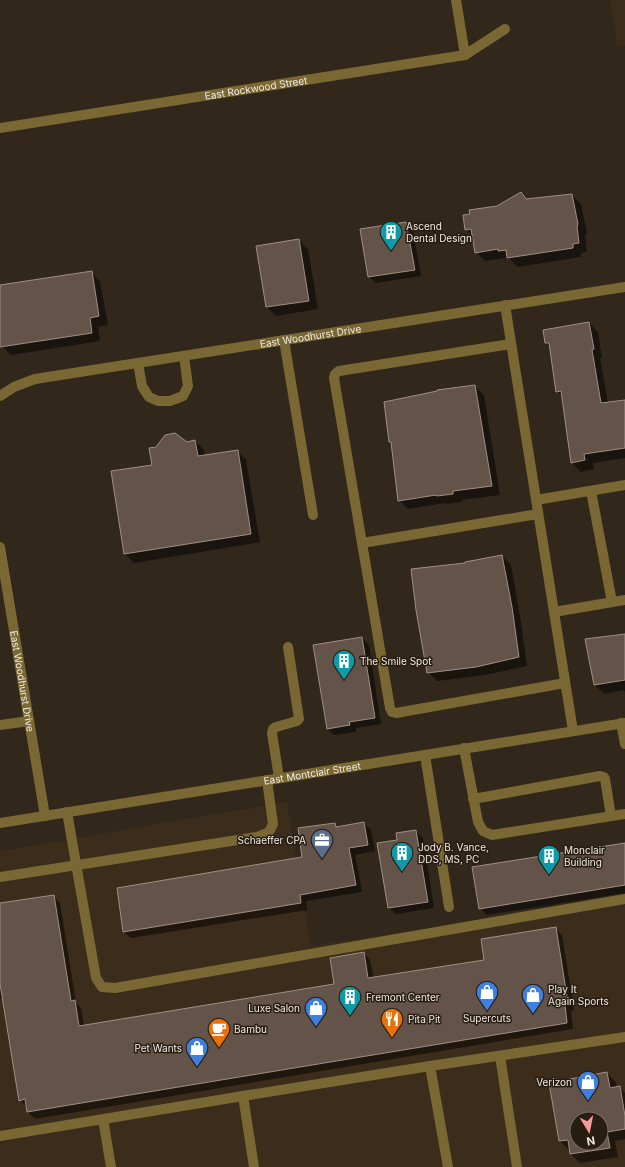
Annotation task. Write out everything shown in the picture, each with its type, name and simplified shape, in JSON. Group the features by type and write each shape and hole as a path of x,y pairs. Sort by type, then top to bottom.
{"street":[{"path":"456,0 465,55"},
{"name":"East Rockwood Street","path":"0,128 465,55 505,29"},
{"name":"East Woodhurst Drive","path":"0,396 14,387 35,379 625,287"},
{"path":"505,306 573,731"},
{"path":"284,340 313,515"},
{"path":"511,344 339,371 335,374 334,378 390,708 392,712 396,713 565,683"},
{"path":"138,363 142,386 149,397 158,401 170,401 183,396 188,386 184,356"},
{"path":"536,500 625,485"},
{"path":"592,491 612,602"},
{"path":"362,543 538,514"},
{"name":"East Woodhurst Drive","path":"0,547 45,816"},
{"path":"554,612 625,600"},
{"path":"0,612 10,610"},
{"path":"279,778 272,733 273,729 298,721 299,719 288,647"},
{"path":"0,725 29,721"},
{"path":"623,723 625,744"},
{"name":"East Montclair Street","path":"0,823 623,723"},
{"path":"464,748 478,822 483,831 492,835 625,814"},
{"path":"425,755 449,907"},
{"path":"473,799 600,776 604,777 605,779 611,816"},
{"path":"0,877 257,837 269,832 273,824 267,780"},
{"path":"67,812 96,978 102,987 115,988 625,899"},
{"path":"0,1136 430,1066 625,1037"},
{"path":"500,1056 517,1167"},
{"path":"430,1066 448,1167"},
{"path":"243,1096 254,1167"},
{"path":"103,1119 111,1167"}],"shaded area":[{"path":"610,0 625,0 625,45 617,46"},
{"name":"Fremont Center","path":"287,802 311,946 625,899 625,1167 0,1167 0,851"}],"building":[{"path":"521,192 526,199 572,194 578,224 579,243 573,244 573,248 507,258 506,250 498,251 498,249 475,253 471,229 465,230 463,215 470,214 469,210 497,206"},
{"name":"Ascend Dental Design","path":"406,222 415,270 368,277 360,229"},
{"path":"299,239 309,301 266,307 256,246"},
{"path":"92,271 99,316 90,318 92,333 0,347 0,285"},
{"path":"589,322 601,403 625,400 625,448 584,454 585,460 571,463 561,391 556,392 549,343 545,343 543,330"},
{"path":"475,385 492,486 453,491 453,494 398,501 391,442 389,442 384,402 437,390"},
{"path":"175,433 187,442 195,440 198,456 238,450 251,534 124,554 111,471 152,465 149,448 156,447 165,435"},
{"path":"502,555 512,607 519,657 476,667 427,673 416,610 411,569 465,563"},
{"path":"625,634 625,680 594,685 585,639"},
{"name":"The Smile Spot","path":"362,637 375,718 349,722 350,725 327,729 313,645"},
{"path":"364,822 368,845 349,848 356,885 300,895 301,903 123,932 117,888 302,857 298,828 335,823 336,827"},
{"name":"Jody B. Vance, DDS, MS, PC","path":"416,830 428,902 388,908 377,843 397,840 396,833"},
{"name":"Monclair Building","path":"625,843 625,885 479,909 472,867"},
{"name":"Fremont Center","path":"54,895 71,1001 75,1000 79,1026 334,984 330,958 364,952 368,978 484,960 481,939 556,927 568,1003 565,1004 567,1023 27,1112 25,1099 19,1101 0,984 0,903"},
{"name":"Verizon","path":"607,1072 610,1088 620,1086 625,1116 625,1129 609,1132 609,1111 569,1111 569,1147 568,1140 559,1141 549,1083"},
{"name":"Verizon","path":"570,1151 590,1151 570,1154"}],"place":[{"name":"Ascend Dental Design","path":"391,252"},
{"name":"The Smile Spot","path":"344,680"},
{"name":"Schaeffer CPA","path":"322,860"},
{"name":"Jody B. Vance, DDS, MS, PC","path":"402,872"},
{"name":"Monclair Building","path":"549,876"},
{"name":"Supercuts","path":"487,1012"},
{"name":"Play It Again Sports","path":"533,1014"},
{"name":"Fremont Center","path":"350,1016"},
{"name":"Luxe Salon","path":"316,1028"},
{"name":"Pita Pit","path":"392,1038"},
{"name":"Bambu","path":"219,1048"},
{"name":"Pet Wants","path":"197,1068"},
{"name":"Verizon","path":"588,1102"}]}
